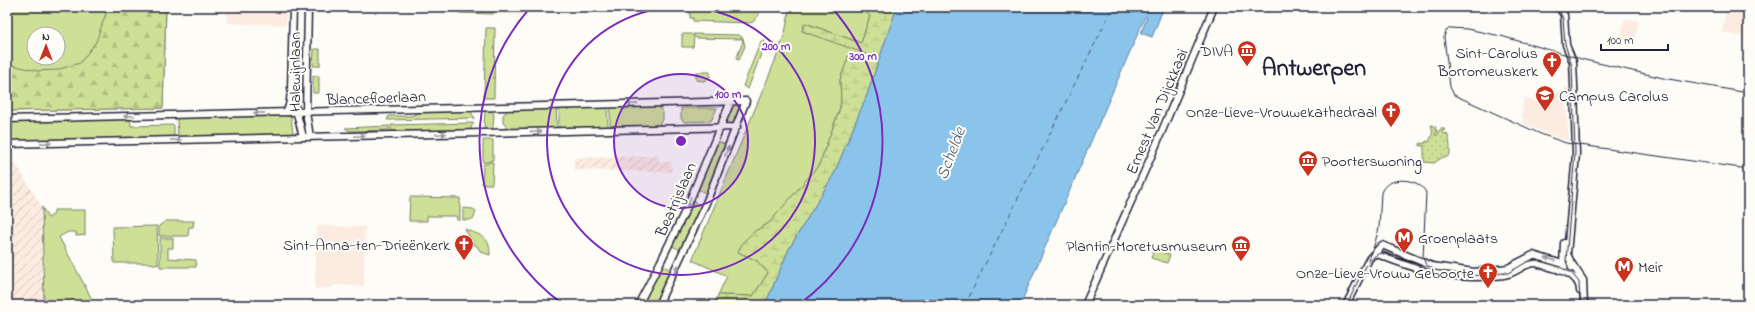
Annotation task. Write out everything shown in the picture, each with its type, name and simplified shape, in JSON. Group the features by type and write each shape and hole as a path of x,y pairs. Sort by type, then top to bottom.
{"street":[{"name":"Halewijnlaan","path":"286,112 289,106 291,90 293,7"},
{"name":"Halewijnlaan","path":"307,137 308,7"},
{"name":"Ernest Van Dijckkaai","path":"1085,305 1110,252 1214,7"},
{"path":"1559,7 1564,15 1566,42 1573,68 1576,150 1568,257 1583,280 1580,305"},
{"name":"Halewijnlaan","path":"291,90 307,137"},
{"name":"Beatrijslaan","path":"638,305 687,207 731,101"},
{"name":"Blancefloerlaan","path":"7,119 746,101"},
{"name":"Beatrijslaan","path":"658,305 702,212 737,127 746,101"},
{"path":"7,144 737,127"},
{"path":"1568,274 1563,264 1568,211 1571,206"},
{"path":"1346,305 1368,260 1381,246 1393,249 1426,264 1447,269 1482,272 1508,268 1530,256 1537,255 1577,270"},
{"path":"1375,253 1427,272 1470,278 1488,278 1511,274 1529,264 1535,263 1568,274 1576,279 1582,287 1584,305"}],"shaded area":[{"path":"227,7 286,7 286,25 227,23"},
{"path":"460,7 524,7 524,15 459,13"},
{"path":"1727,7 1748,7 1748,38 1722,32"},
{"path":"1624,19 1639,21 1635,40 1632,42 1621,39"},
{"name":"Campus Carolus","path":"1565,87 1568,87 1568,93 1565,94 1569,141 1522,123 1524,118 1521,116 1524,98 1540,102 1541,93 1565,92"},
{"path":"7,153 9,153 42,207 44,305 7,305"},
{"path":"659,156 659,162 671,162 672,172 574,170 574,158"},
{"path":"317,227 365,227 364,286 333,285 332,288 315,289 316,230"}],"green space":[{"path":"7,7 166,7 163,108 7,111"},
{"path":"108,7 166,7 163,108 7,111 7,64 38,71 56,70 80,63 96,42"},
{"path":"460,7 493,7 493,14 459,13"},
{"path":"690,7 759,7 759,15 753,22 749,23 693,21 693,18 690,18"},
{"path":"790,7 860,7 870,16 861,43 805,23 802,31 866,53 864,60 849,55 840,80 841,102 839,111 819,165 777,215 769,223 755,231 739,252 757,261 768,273 753,296 718,295 727,276 692,260 775,61 785,33"},
{"path":"860,7 897,7 867,95 834,174 789,249 765,305 714,305 718,295 753,296 768,273 757,261 738,252 743,242 755,231 769,223 819,165 839,111 841,102 840,80 849,55 863,60 866,54 802,31 805,23 861,43 870,16"},
{"path":"486,28 495,28 494,98 484,98"},
{"path":"682,34 691,34 694,37 693,47 682,47"},
{"path":"693,34 739,35 743,38 745,46 739,60 736,59 743,39 696,38"},
{"path":"764,40 765,43 748,89 743,86 761,41"},
{"path":"314,49 320,49 320,66 313,66"},
{"path":"696,72 710,72 710,77 704,81 696,80"},
{"path":"313,76 319,76 319,93 313,93"},
{"path":"733,104 739,104 742,106 735,123 728,124 725,122"},
{"path":"660,106 660,109 663,112 663,120 660,122 660,126 610,127 610,107"},
{"path":"607,107 608,127 559,128 559,108"},
{"path":"556,108 557,128 506,129 506,126 503,123 503,115 506,112 506,109"},
{"path":"681,108 717,108 711,121 684,122 681,119"},
{"path":"471,110 475,118 387,120 389,116 411,116 424,111"},
{"path":"490,110 494,114 493,127 491,130 488,130 484,127 485,111"},
{"path":"286,115 291,117 293,133 291,134 178,137 177,117"},
{"path":"130,118 131,126 174,125 174,137 7,141 7,121"},
{"path":"474,123 471,130 391,131 391,125"},
{"path":"1431,125 1436,127 1435,129 1438,131 1435,133 1436,136 1442,127 1445,130 1442,131 1444,134 1447,133 1450,145 1450,154 1434,163 1424,162 1424,146 1420,146 1420,143 1424,144 1431,138"},
{"path":"389,126 389,130 350,131 345,128"},
{"path":"483,140 493,140 493,160 483,163"},
{"path":"716,141 727,145 708,194 697,189 717,143"},
{"path":"493,162 492,184 482,184 483,165"},
{"path":"410,197 460,198 460,220 457,220 456,216 427,216 427,221 409,221"},
{"path":"695,202 702,207 683,251 672,246 691,203"},
{"path":"42,207 48,218 54,214 54,210 85,210 85,235 76,236 76,232 68,232 59,237 95,305 44,305"},
{"path":"463,208 473,209 476,211 474,218 470,220 463,220"},
{"path":"166,221 194,221 193,227 189,227 188,236 159,236 159,226"},
{"path":"157,226 158,265 150,263 114,263 113,227"},
{"path":"465,229 484,237 490,248 490,255 481,252 476,245 474,245"},
{"path":"160,238 173,238 173,248 168,248 168,258 196,260 196,267 160,267"},
{"path":"1154,249 1170,255 1167,263 1151,258"},
{"path":"662,265 673,271 656,305 640,305"}],"water":[{"name":"Schelde","path":"897,7 1164,7 1152,37 1141,33 1147,17 1145,17 1020,305 765,305 789,249 834,174 867,95"}],"ferry route":[{"path":"965,305 1113,7"}],"tram line":[{"path":"1558,7 1563,19 1565,44 1572,66 1575,152 1566,261 1569,270 1579,282 1580,305"},
{"path":"1748,93 1663,78 1585,60 1501,36 1467,29 1450,28 1446,31 1444,37 1450,87 1454,95 1543,135 1566,143 1748,169"},
{"path":"1368,259 1374,246 1379,228 1381,193 1384,187 1389,183 1396,181 1410,181 1423,188 1426,193 1423,258 1426,265 1434,269"},
{"path":"1347,305 1365,267 1370,260 1381,253 1427,269 1471,276 1508,273 1527,262 1536,260 1560,267 1571,273"}],"place":[{"name":"DIVA","path":"1247,67"},
{"name":"Sint-Carolus Borromeuskerk","path":"1552,78"},
{"name":"Campus Carolus","path":"1545,112"},
{"name":"Onze-Lieve-Vrouwekathedraal","path":"1391,128"},
{"name":"Poorterswoning","path":"1308,177"},
{"name":"Groenplaats","path":"1404,254"},
{"name":"Sint-Anna-ten-Drieënkerk","path":"464,261"},
{"name":"Plantin-Moretusmuseum","path":"1241,262"},
{"name":"Meir","path":"1624,283"},
{"name":"Onze-Lieve-Vrouw Geboorte","path":"1488,289"}],"district":[{"name":"Antwerpen","path":"1314,67"}]}
